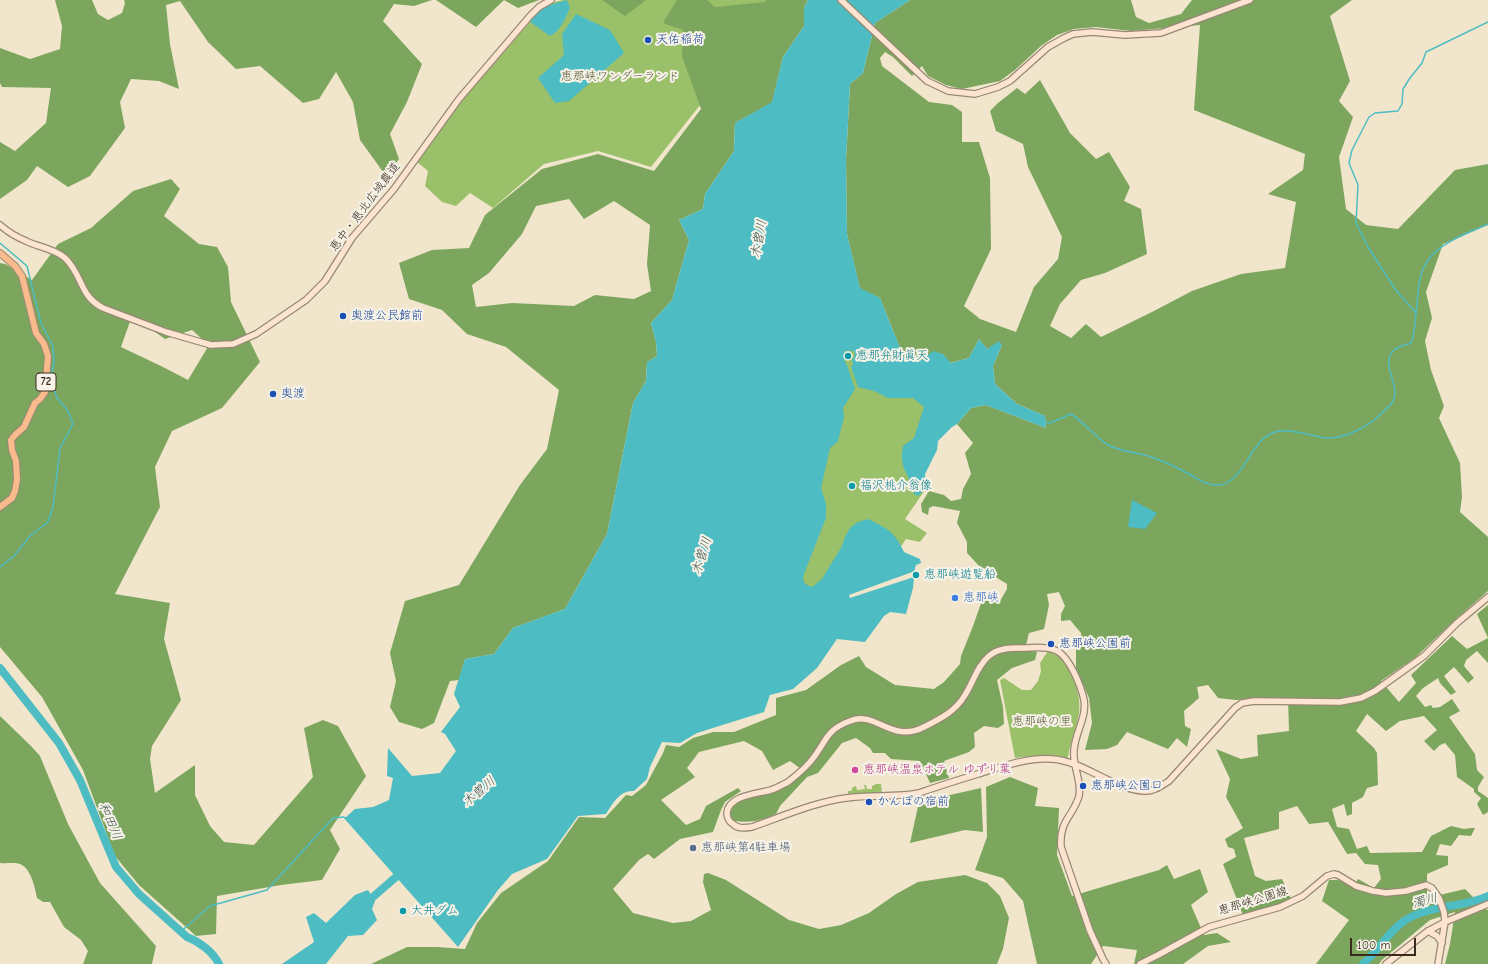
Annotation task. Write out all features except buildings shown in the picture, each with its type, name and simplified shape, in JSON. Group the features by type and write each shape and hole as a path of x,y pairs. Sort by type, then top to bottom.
{"main road":[{"name":"72","path":"0,253 15,266 22,276 36,332 44,344 48,356 44,392 36,403 24,427 11,440 12,450 16,461 17,480 12,498 0,507"}],"street":[{"name":"恵中・恵北広域農道","path":"0,224 15,236 57,252 65,258 74,269 87,295 94,303 103,308 152,327 204,344 220,346 240,343 306,300 324,282 352,238 394,189 470,84 538,7 551,0"},
{"path":"841,0 921,76 932,84 948,91 975,94 998,87 1010,81 1048,47 1068,36 1092,32 1125,35 1161,33 1250,0"},
{"path":"1106,964 1090,931 1061,847 1060,836 1064,823 1075,805 1079,794 1079,783 1074,765 1074,750 1084,713 1084,700 1078,682 1066,658 1056,650 1045,648 1010,648 993,653 982,664 966,695 957,707 944,716 912,732 896,731 862,718 846,722 828,735 815,756 794,777 776,789 738,798 727,811 730,822 734,825 741,828 752,827 830,801 856,796 902,796 919,793 1020,762 1052,759 1074,765 1127,787 1144,792 1157,789 1169,781 1228,714 1242,704 1254,701 1340,702 1361,698 1375,691 1424,656 1457,623 1488,597"},
{"name":"恵那峡公園線","path":"1140,964 1209,927 1280,907 1303,896 1327,876 1334,874 1356,886 1386,894 1406,891 1426,885 1432,888 1439,898 1444,912 1445,922 1438,964"},
{"path":"1386,964 1428,932 1445,922 1488,904"},
{"path":"1428,932 1437,936 1442,943"}],"green space":[{"path":"55,0 92,0 98,14 108,20 122,13 125,3 124,0 432,0 414,6 394,4 383,21 422,64 407,102 390,134 399,159 386,176 360,140 353,102 336,72 319,99 303,103 260,66 236,69 208,42 180,1 166,5 170,44 179,89 159,81 131,79 120,102 125,128 90,176 68,187 37,166 27,180 0,199 0,142 15,151 46,123 51,88 2,87 0,83 0,48 30,59 60,49 62,26"},
{"path":"436,0 504,0 476,27"},
{"path":"504,0 539,0 518,8"},
{"name":"恵那峡ワンダーランド","path":"563,0 771,0 772,14 651,167 598,151 544,164 493,208 470,193 456,206 442,202 425,186 428,171 417,162 464,98 543,7 550,3"},
{"path":"602,0 646,0 625,16"},
{"path":"677,0 707,0 715,7 765,2 766,0 808,0 804,8 804,26 783,57 772,103 735,123 734,151 705,194 703,209 679,220 689,240 672,300 651,323 656,342 657,356 647,362 646,381 633,403 607,534 565,609 513,628 494,654 465,659 459,680 450,681 434,723 422,729 399,722 390,707 396,681 390,653 405,601 459,585 520,485 547,449 559,390 506,347 467,334 442,310 409,299 399,263 432,250 469,248 485,215 542,169 598,154 654,171 701,109 682,56 683,30 663,23","holes":["569,199 584,219 614,201 650,225 647,264 651,291 634,299 595,295 574,306 512,303 476,307 472,285 489,273 522,234 536,206"]},
{"path":"910,0 1131,0 1136,17 1149,23 1181,14 1192,0 1352,0 1330,16 1350,81 1339,101 1353,117 1339,157 1346,209 1366,225 1398,229 1455,170 1488,164 1488,225 1443,244 1426,292 1432,318 1425,341 1431,370 1444,406 1439,418 1460,463 1462,497 1460,512 1488,537 1488,591 1416,657 1381,681 1399,702 1416,683 1411,675 1452,636 1467,649 1488,638 1488,663 1477,651 1466,660 1464,666 1474,678 1468,683 1454,667 1444,676 1456,692 1451,695 1440,683 1438,678 1423,688 1416,696 1425,707 1431,705 1433,708 1440,707 1452,699 1460,711 1449,717 1475,754 1477,770 1484,777 1478,787 1478,791 1488,798 1488,812 1483,815 1477,804 1481,798 1474,792 1474,789 1457,777 1455,755 1445,743 1440,745 1434,751 1424,741 1437,730 1424,716 1400,721 1386,731 1367,714 1356,731 1374,748 1377,753 1378,785 1367,788 1363,797 1352,803 1352,814 1347,816 1344,804 1332,809 1337,827 1349,829 1357,849 1367,846 1370,853 1422,852 1431,836 1451,826 1464,829 1475,828 1471,836 1459,835 1451,846 1440,844 1436,855 1448,856 1448,865 1427,874 1427,898 1465,889 1485,909 1488,910 1488,964 1445,964 1455,912 1430,920 1379,964 1316,964 1349,920 1322,901 1329,880 1338,880 1354,886 1358,879 1374,888 1381,879 1378,865 1365,864 1356,853 1347,854 1328,822 1309,824 1297,806 1279,812 1279,829 1244,838 1255,876 1266,881 1282,879 1293,903 1243,915 1223,864 1236,857 1234,849 1228,847 1225,839 1243,828 1226,797 1230,779 1216,749 1241,759 1258,756 1257,735 1289,731 1288,698 1236,700 1218,698 1208,685 1197,687 1199,698 1184,711 1185,726 1191,729 1187,747 1177,738 1168,749 1127,732 1117,745 1107,749 1085,750 1092,723 1089,698 1076,668 1076,650 1082,642 1081,633 1070,620 1061,621 1061,614 1065,606 1059,592 1047,594 1049,605 1044,629 1029,633 1025,649 1037,652 1035,660 1012,668 997,680 1003,707 1004,724 998,728 984,726 974,733 975,747 969,752 944,761 949,778 930,783 920,761 891,759 885,753 873,753 870,748 856,738 842,743 818,773 807,777 780,806 776,814 756,821 734,821 730,815 733,806 744,798 777,791 804,771 790,761 773,770 762,751 744,741 699,752 687,768 695,777 661,800 686,825 700,819 706,806 738,788 741,791 725,802 713,832 680,839 654,859 648,854 639,860 613,889 633,913 673,923 691,921 711,910 703,882 704,874 708,873 726,880 789,920 819,929 841,925 869,913 896,894 918,882 965,875 987,883 1000,896 1009,918 1003,949 997,964 371,964 407,947 465,949 477,923 501,893 548,861 579,817 605,818 626,795 632,796 646,785 666,745 679,747 693,738 713,732 734,732 776,715 776,698 806,690 841,665 859,656 866,667 895,685 934,689 944,682 960,664 961,656 984,595 1000,601 1007,589 1007,584 981,568 967,553 967,542 957,523 960,511 933,506 929,508 928,515 922,512 921,504 929,491 944,495 951,501 961,499 963,489 971,474 965,453 973,443 957,424 971,408 986,405 1046,428 1045,416 1017,404 995,384 993,366 1002,345 987,349 979,339 969,358 950,363 943,354 922,360 904,358 880,298 860,289 847,234 846,160 850,84 863,73 875,23","holes":["1200,25 1194,110 1305,154 1303,170 1268,194 1296,202 1285,268 1241,274 1192,291 1101,337 1086,324 1071,338 1050,326 1060,304 1081,280 1105,273 1147,254 1141,209 1124,201 1130,187 1109,152 1096,159 1070,133 1040,80 1025,94 1017,88 990,111 996,131 1023,144 1028,167 1062,237 1058,259 1034,287 1016,332 980,319 964,306 991,249 990,178 979,142 962,142 962,112 952,105 929,102 882,66 880,58 885,52 893,57 912,76 922,66 928,76 946,85 962,89 1000,81 1015,70 1041,46 1057,35 1074,29 1096,27 1131,31"]},
{"path":"171,179 180,189 164,216 199,244 217,247 228,267 231,302 260,362 222,408 172,431 155,467 160,507 115,594 170,603 164,639 181,700 152,746 150,759 155,793 195,765 195,795 210,826 224,842 254,845 313,777 304,728 323,720 338,726 366,776 330,830 340,849 322,880 281,885 217,896 216,934 196,936 139,885 115,856 83,770 42,697 0,647 0,263 5,264 32,280 58,244 91,228 133,191","holes":["132,316 165,339 192,330 209,345 188,380 121,347"]},
{"path":"836,345 859,346 932,404 908,467 925,490 905,519 927,533 920,542 906,539 900,548 818,593 796,585 814,489"},
{"path":"1488,605 1488,638 1477,614"},
{"name":"恵那峡の里","path":"1048,651 1062,658 1065,662 1077,689 1079,699 1078,718 1068,757 1066,759 1047,756 1015,758 1000,680 1004,678 1022,690 1031,690 1038,681 1041,671 1040,663"},
{"path":"0,716 40,756 68,824 100,883 156,946 152,964 83,964 88,951 81,940 64,927 50,902 43,902 37,898 30,874 24,866 18,863 0,863"},
{"path":"1010,777 1038,788 1035,806 1059,808 1057,855 1072,896 1159,870 1167,865 1174,879 1200,869 1208,892 1191,905 1204,935 1217,933 1231,942 1208,946 1183,964 1134,964 1137,950 1103,946 1091,964 1037,964 1023,901 1003,878 975,870 987,837 986,787"},
{"path":"881,784 882,793 848,794 848,791 851,791 853,787 856,786 857,790 865,789 864,785 866,785 867,789 872,789 872,786"},
{"path":"981,788 983,832 965,830 910,843 919,802"}],"water":[{"path":"567,0 570,8 562,24 554,34 550,36 529,21 543,7"},
{"path":"808,0 910,0 875,23 863,73 850,84 846,160 847,234 860,288 880,298 904,358 922,360 933,351 943,354 951,363 969,358 979,339 987,349 999,341 1002,345 993,366 995,384 1017,404 1045,416 1046,428 986,405 971,408 957,424 938,441 937,450 925,474 926,488 918,496 914,494 910,481 903,467 902,454 903,446 914,438 924,407 913,398 888,398 874,391 858,387 851,367 853,365 852,360 855,352 845,351 845,360 855,389 843,408 844,417 838,441 830,448 821,488 826,504 826,518 803,579 805,584 812,587 822,579 842,546 850,528 858,522 868,519 894,535 904,552 920,559 921,563 916,565 915,568 913,588 906,614 890,612 884,616 865,642 837,639 817,668 793,689 770,695 764,712 697,733 680,743 662,742 650,767 647,779 634,791 629,791 617,798 606,814 578,816 547,859 512,874 498,890 458,947 343,817 346,817 355,809 373,807 389,800 393,778 387,776 388,748 412,776 440,773 456,751 445,734 441,732 460,707 454,694 465,659 494,654 513,628 565,609 607,534 633,403 646,381 647,362 657,356 656,342 651,323 672,300 689,240 679,220 703,209 705,194 734,151 735,123 772,102 783,57 804,26 804,8"},
{"path":"576,14 610,30 624,53 569,101 555,103 538,78 564,55 562,34"},
{"path":"1132,500 1157,513 1145,529 1128,527"},
{"path":"368,890 375,901 372,909 377,920 363,935 348,936 326,964 282,964 314,942 306,917 314,913 326,923 355,895"}],"pier":[{"path":"915,571 914,577 850,598 849,595"}],"waterway":[{"path":"1416,313 1395,289 1368,247 1356,223 1358,185 1349,163 1352,150 1369,117 1375,113 1398,111 1402,104 1403,89 1422,63 1426,52 1488,22"},
{"path":"1044,421 1050,423 1071,414 1081,421 1098,438 1114,448 1151,457 1176,467 1203,482 1218,485 1228,482 1237,474 1258,445 1270,434 1279,431 1291,431 1326,438 1334,438 1350,434 1373,421 1393,401 1395,395 1389,368 1390,356 1394,350 1411,343 1415,328 1420,279 1430,258 1437,250 1446,244 1488,224"},
{"path":"0,243 27,266 41,323 53,346 54,362 51,379 57,398 68,411 73,424 60,448 53,507 48,522 30,536 14,556 0,567"},
{"name":"和田川","path":"0,668 59,743 80,780 116,867 139,894 187,937 206,948 219,964"},
{"path":"182,933 179,933 210,906 267,890 333,818 344,817"},
{"name":"木曽川","path":"366,903 404,870"},
{"name":"濁川","path":"1363,964 1398,926 1411,917 1430,910 1479,900 1488,896"}],"place":[{"name":"天佑稲荷","path":"648,40"},
{"name":"奥渡公民館前","path":"343,316"},
{"name":"恵那弁財眞天","path":"848,356"},
{"name":"奥渡","path":"273,394"},
{"name":"福沢桃介翁像","path":"852,486"},
{"name":"恵那峡遊覧船","path":"916,575"},
{"name":"恵那峡","path":"955,598"},
{"name":"恵那峡公園前","path":"1051,644"},
{"name":"恵那峡温泉ホテル ゆずり葉","path":"855,770"},
{"name":"恵那峡公園口","path":"1083,786"},
{"name":"かんぽの宿前","path":"869,802"},
{"name":"恵那峡第4駐車場","path":"693,848"},
{"name":"大井ダム","path":"403,911"}]}
